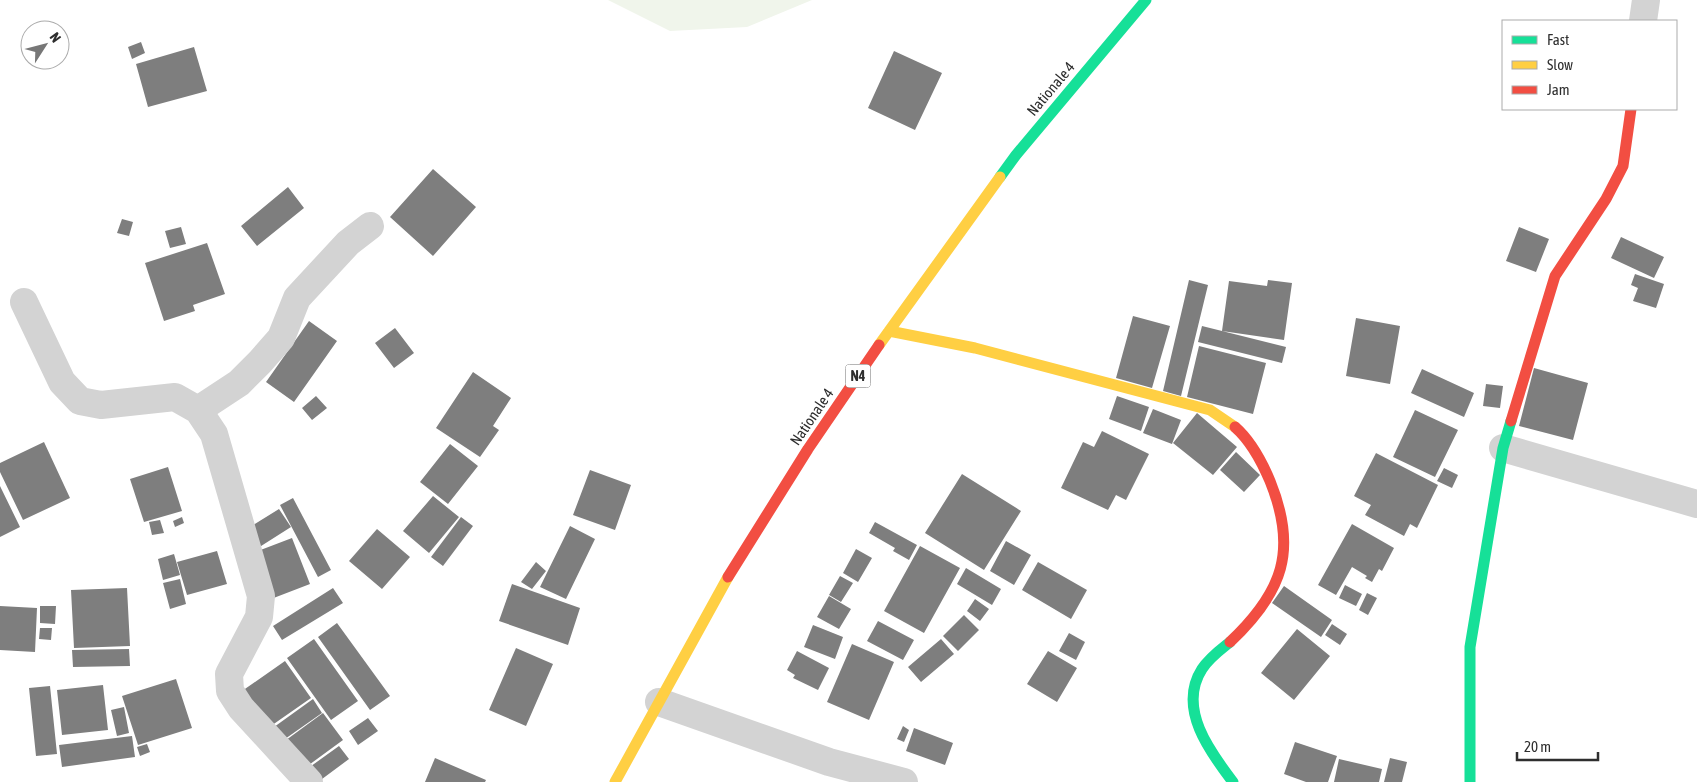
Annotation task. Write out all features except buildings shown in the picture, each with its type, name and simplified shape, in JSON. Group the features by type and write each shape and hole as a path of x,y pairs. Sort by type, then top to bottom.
{"main road":[{"name":"Nationale 4","path":"615,782 736,562 808,449 889,331 1016,155 1146,0"},
{"path":"1470,782 1470,648 1503,448 1555,276 1606,199 1623,166 1631,110"},
{"path":"889,331 975,348 1210,410 1241,431 1261,461 1273,492 1284,525 1284,559 1271,593 1238,634 1207,660 1195,686 1194,718 1211,752 1233,782"}],"street":[{"path":"1643,20 1646,0"},
{"path":"198,410 239,384 260,362 281,338 297,298 348,243 370,226"},
{"path":"24,302 62,382 80,401 101,405 138,399 175,397 198,410 214,434 261,596 259,617 229,674 230,691 241,708 309,782"},
{"path":"1503,448 1697,504"},
{"path":"659,702 829,762 904,782"}],"shaded area":[{"path":"608,0 812,0 747,27 670,31"}],"traffic: fast":[{"path":"1000,177 1016,155 1146,0"},
{"path":"1470,782 1470,647 1503,448 1511,421"},
{"path":"1230,642 1211,658 1202,669 1195,684 1193,699 1195,714 1206,743 1233,782"}],"traffic: slow":[{"path":"879,345 1000,177"},
{"path":"889,331 975,348 1210,410 1235,427"},
{"path":"615,782 728,577"}],"traffic: jam":[{"path":"1511,421 1555,276 1606,199 1623,166 1631,110"},
{"path":"728,577 808,449 879,345"},
{"path":"1230,642 1263,605 1280,569 1284,549 1283,528 1270,481 1256,452 1235,427"}]}
